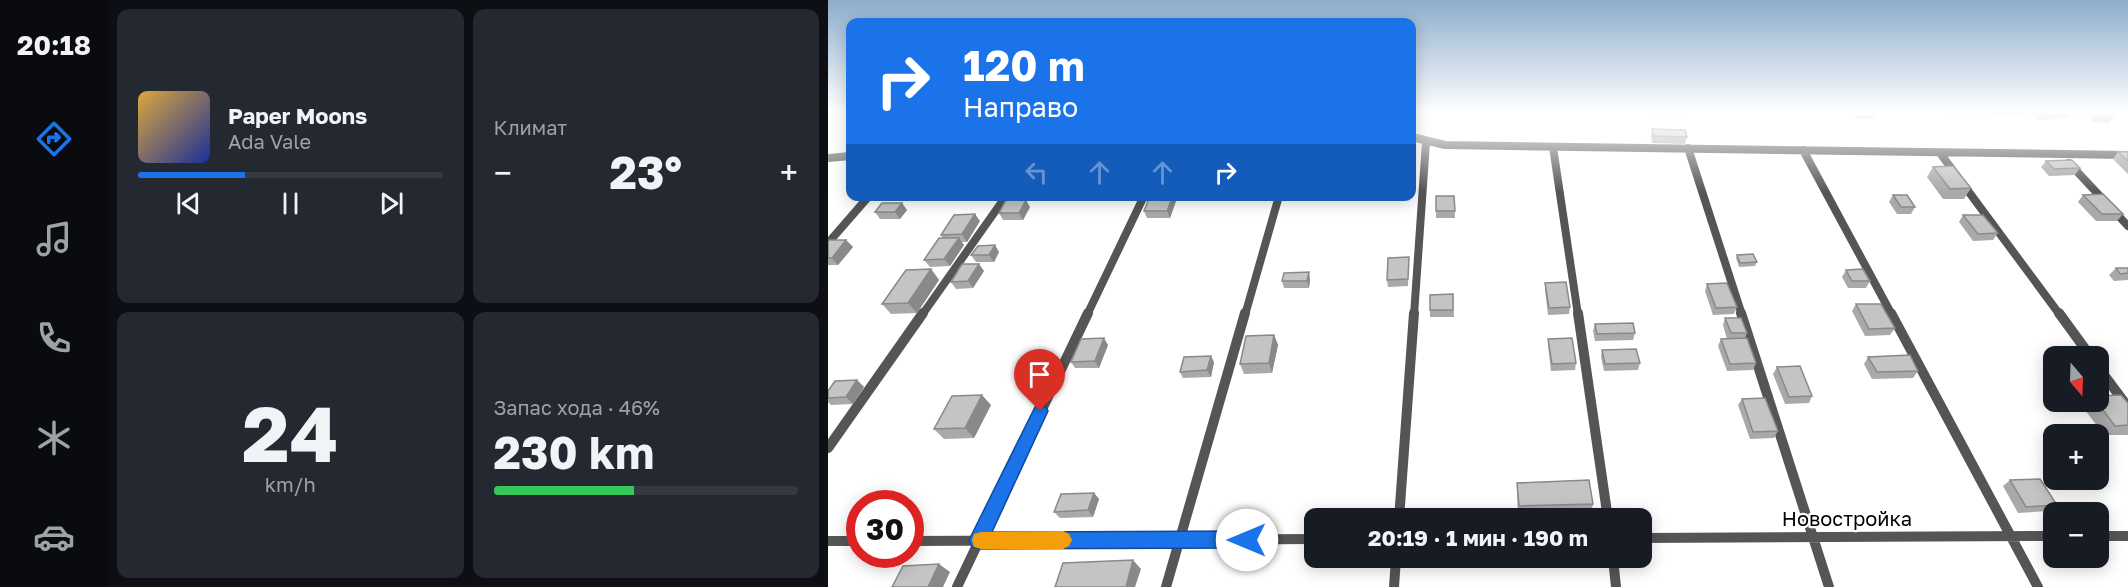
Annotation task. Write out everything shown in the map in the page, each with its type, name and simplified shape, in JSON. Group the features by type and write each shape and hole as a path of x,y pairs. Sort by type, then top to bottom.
{"street":[{"path":"1418,138 1444,145 2128,155"},
{"path":"1400,508 1426,142"},
{"path":"1553,147 1606,508"},
{"path":"1688,148 1829,587"},
{"path":"1803,150 2038,587"},
{"path":"1940,153 2083,346"},
{"path":"2061,154 2128,226"},
{"path":"828,158 846,156"},
{"path":"828,243 865,201"},
{"path":"828,448 1002,201"},
{"path":"957,587 1141,201"},
{"path":"1166,587 1278,201"},
{"path":"2109,382 2128,407"},
{"name":"Новостройка","path":"1652,538 2043,536"},
{"path":"2109,536 2128,536"},
{"path":"924,541 1304,539"},
{"path":"828,541 846,541"},
{"path":"1394,587 1395,568"},
{"path":"1614,568 1616,587"}],"building":[{"path":"2118,152 2128,152 2128,161"},
{"path":"2072,160 2080,168 2054,169 2046,161"},
{"path":"1953,166 1971,188 1950,189 1933,167"},
{"path":"2103,194 2123,214 2102,214 2083,195"},
{"path":"1893,195 1907,195 1915,207 1901,207"},
{"path":"1436,196 1454,196 1455,211 1436,211"},
{"path":"1005,201 1025,201 1019,213 999,213"},
{"path":"1148,201 1171,201 1167,211 1144,211"},
{"path":"882,203 902,203 895,212 875,212"},
{"path":"975,214 962,234 941,235 954,215"},
{"path":"1963,215 1983,215 1998,233 1978,234"},
{"path":"939,238 959,238 944,259 924,260"},
{"path":"829,240 846,240 832,258 828,258"},
{"path":"995,245 989,255 971,255 978,246"},
{"path":"1753,254 1757,262 1740,263 1737,255"},
{"path":"1409,257 1408,279 1387,280 1388,258"},
{"path":"962,264 979,264 968,281 951,282"},
{"path":"2116,268 2128,268 2128,273 2120,274"},
{"path":"931,269 908,303 882,304 906,270"},
{"path":"1863,269 1870,281 1852,281 1846,270"},
{"path":"1309,272 1307,281 1282,281 1284,273"},
{"path":"1566,282 1570,307 1549,308 1545,283"},
{"path":"1727,283 1737,307 1716,308 1707,284"},
{"path":"1453,294 1453,310 1430,310 1430,295"},
{"path":"1856,304 1881,304 1895,328 1869,329"},
{"path":"1725,318 1741,318 1747,333 1731,333"},
{"path":"1633,323 1635,333 1597,334 1595,324"},
{"path":"1274,335 1269,363 1240,364 1246,336"},
{"path":"1104,338 1095,361 1071,362 1081,339"},
{"path":"1572,338 1576,363 1552,364 1548,339"},
{"path":"1747,338 1756,363 1730,364 1721,339"},
{"path":"1636,349 1640,363 1605,364 1602,350"},
{"path":"1910,355 1918,371 1877,372 1868,357"},
{"path":"1211,356 1207,370 1180,372 1184,357"},
{"path":"1800,366 1812,396 1789,397 1777,367"},
{"path":"857,380 846,397 828,398 828,391 835,381"},
{"path":"982,395 965,428 934,429 952,396"},
{"path":"2121,395 2128,403 2128,425 2115,426 2104,412 2109,412 2109,396"},
{"path":"1765,398 1778,431 1753,432 1742,399"},
{"path":"2040,479 2043,490 2047,490 2055,502 2043,502 2043,506 2026,507 2010,480"},
{"path":"1589,480 1593,504 1519,506 1517,483"},
{"path":"1094,493 1088,510 1054,512 1061,494"},
{"path":"1133,560 1126,587 1055,587 1063,563"},
{"path":"939,564 928,587 892,587 902,568 924,568 924,565"}],"slow traffic":[{"path":"981,540 1063,540"}],"route":[{"path":"1040,411 978,540 1247,540"}]}
